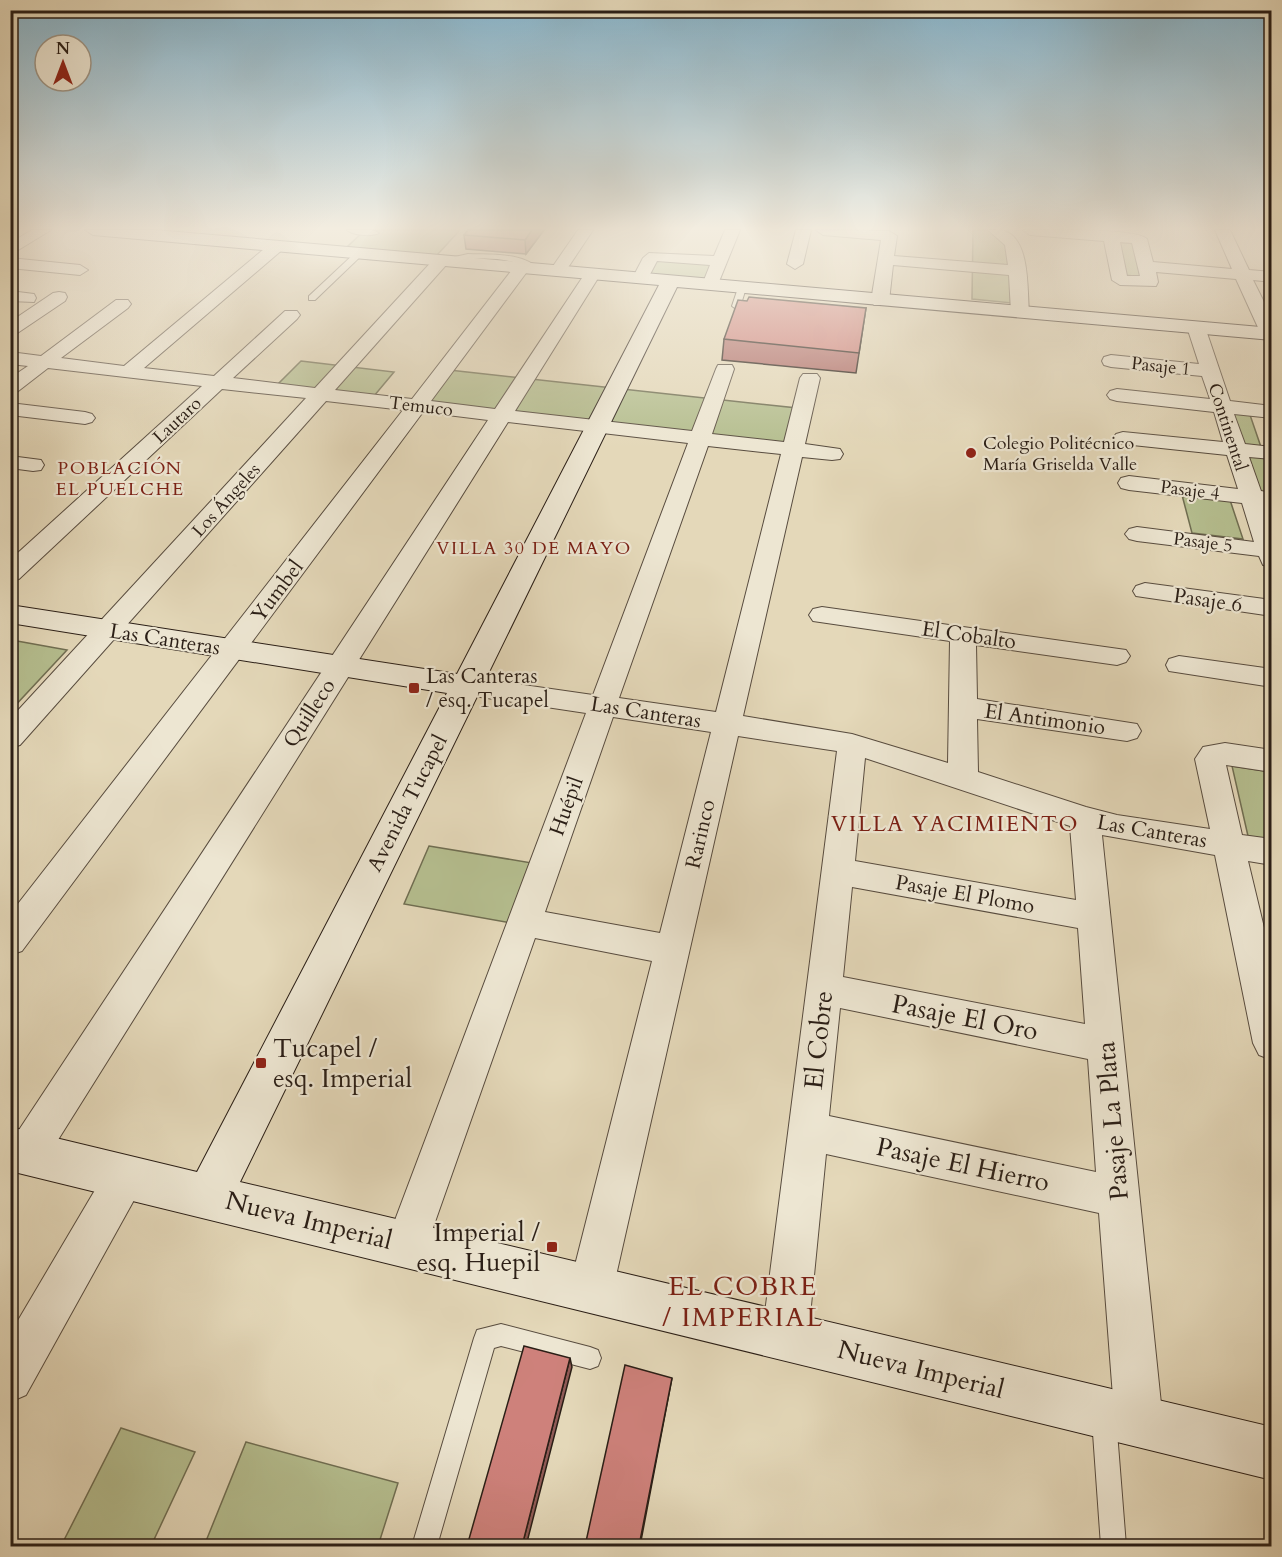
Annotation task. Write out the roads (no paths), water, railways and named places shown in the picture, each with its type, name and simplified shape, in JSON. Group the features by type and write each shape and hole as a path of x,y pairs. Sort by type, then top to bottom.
{"street":[{"path":"10,330 50,303"},
{"path":"128,372 210,303"},
{"name":"Los Ángeles","path":"10,738 404,303"},
{"name":"Yumbel","path":"10,941 417,406 501,303"},
{"name":"Quilleco","path":"19,1151 339,666 574,303"},
{"name":"Avenida Tucapel","path":"209,1196 597,426 646,303"},
{"path":"901,303 1271,334"},
{"path":"1019,303 1020,312"},
{"path":"1256,303 1271,334"},
{"path":"10,388 122,304"},
{"name":"Lautaro","path":"10,574 291,315"},
{"name":"Continental","path":"1196,327 1236,450 1261,498 1270,554"},
{"name":"Temuco","path":"10,358 832,454"},
{"name":"Pasaje 1","path":"1111,361 1210,371"},
{"name":"Huépil","path":"407,1244 725,369"},
{"name":"Rarinco","path":"591,1289 810,378"},
{"path":"1117,395 1272,411"},
{"path":"10,409 85,418"},
{"path":"1123,438 1272,453"},
{"path":"10,462 33,465"},
{"name":"Pasaje 4","path":"1129,483 1261,498"},
{"name":"Pasaje 5","path":"1137,534 1270,554"},
{"name":"Pasaje 6","path":"1145,591 1272,608"},
{"name":"Las Canteras","path":"10,614 852,744 963,777 1085,819 1117,827 1272,852"},
{"name":"El Cobalto","path":"822,615 1117,656"},
{"path":"963,634 963,777"},
{"path":"1179,665 1272,678"},
{"name":"El Antimonio","path":"963,707 1127,731"},
{"name":"El Cobre","path":"785,1336 852,744"},
{"path":"1272,761 1225,754 1213,755 1210,764 1228,845 1261,954 1272,1043"},
{"name":"Pasaje La Plata","path":"1085,819 1119,1197 1122,1418"},
{"name":"Pasaje El Plomo","path":"837,871 1094,917"},
{"path":"524,922 673,950"},
{"name":"Pasaje El Oro","path":"824,989 1105,1045"},
{"name":"Pasaje El Hierro","path":"808,1131 1119,1197"},
{"name":"Nueva Imperial","path":"19,1151 1272,1454"},
{"path":"10,1379 125,1177"}],"lane":[{"path":"737,303 736,306 770,308"},
{"path":"424,1546 485,1338 501,1335 590,1358"},
{"path":"1114,1546 1122,1418"}],"place":[{"name":"Colegio Politécnico María Griselda Valle","path":"971,453"},
{"name":"Las Canteras / esq. Tucapel","path":"414,688"},
{"name":"Tucapel / esq. Imperial","path":"261,1063"},
{"name":"Imperial / esq. Huepil","path":"552,1247"}],"district":[{"name":"POBLACIÓN EL PUELCHE","path":"120,478"},
{"name":"VILLA 30 DE MAYO","path":"534,548"},
{"name":"VILLA YACIMIENTO","path":"955,823"},
{"name":"EL COBRE / IMPERIAL","path":"743,1302"}]}
